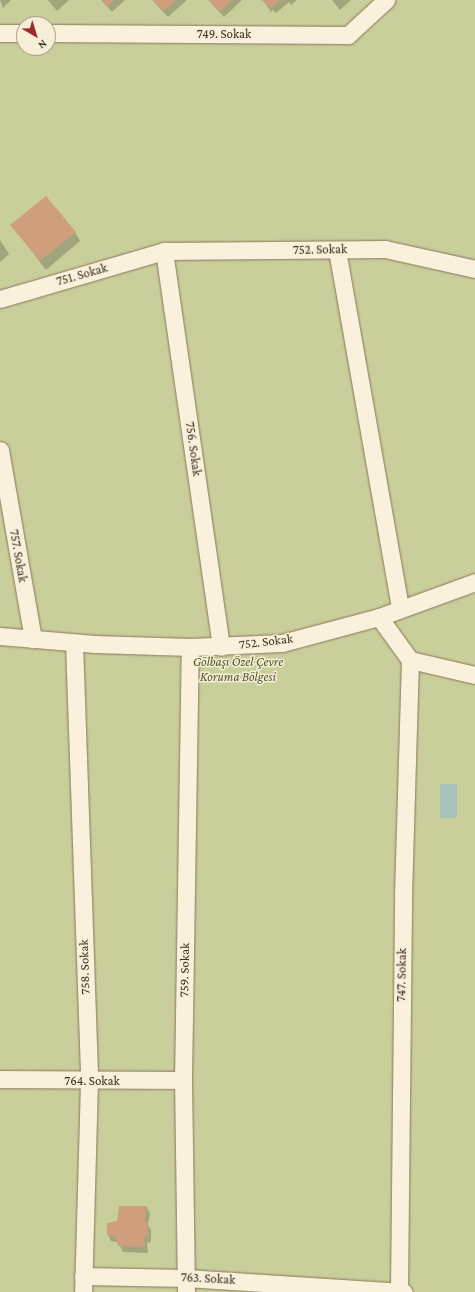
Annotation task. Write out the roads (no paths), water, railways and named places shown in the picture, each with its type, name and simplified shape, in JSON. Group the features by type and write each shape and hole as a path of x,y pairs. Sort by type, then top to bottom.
{"street":[{"name":"749. Sokak","path":"56,33 348,35 386,0"},
{"path":"0,33 16,33"},
{"name":"752. Sokak","path":"164,251 385,249 441,259 475,269"},
{"path":"337,250 400,609"},
{"name":"751. Sokak","path":"0,299 164,251"},
{"name":"756. Sokak","path":"164,251 221,647"},
{"name":"757. Sokak","path":"0,450 33,639"},
{"name":"752. Sokak","path":"0,636 74,643 190,647 221,647 282,643 379,617 475,582"},
{"path":"379,617 410,660 475,675"},
{"name":"758. Sokak","path":"74,643 89,1081 83,1284"},
{"name":"759. Sokak","path":"186,1285 183,1080 190,647"},
{"name":"747. Sokak","path":"402,1291 403,895 410,660"},
{"name":"764. Sokak","path":"0,1079 89,1081 183,1080"},
{"name":"763. Sokak","path":"83,1284 186,1285 402,1291"}],"water":[{"path":"440,784 457,784 457,818 440,818"}],"park label":[{"name":"Gölbaşı Özel Çevre Koruma Bölgesi","path":"238,670"}]}
